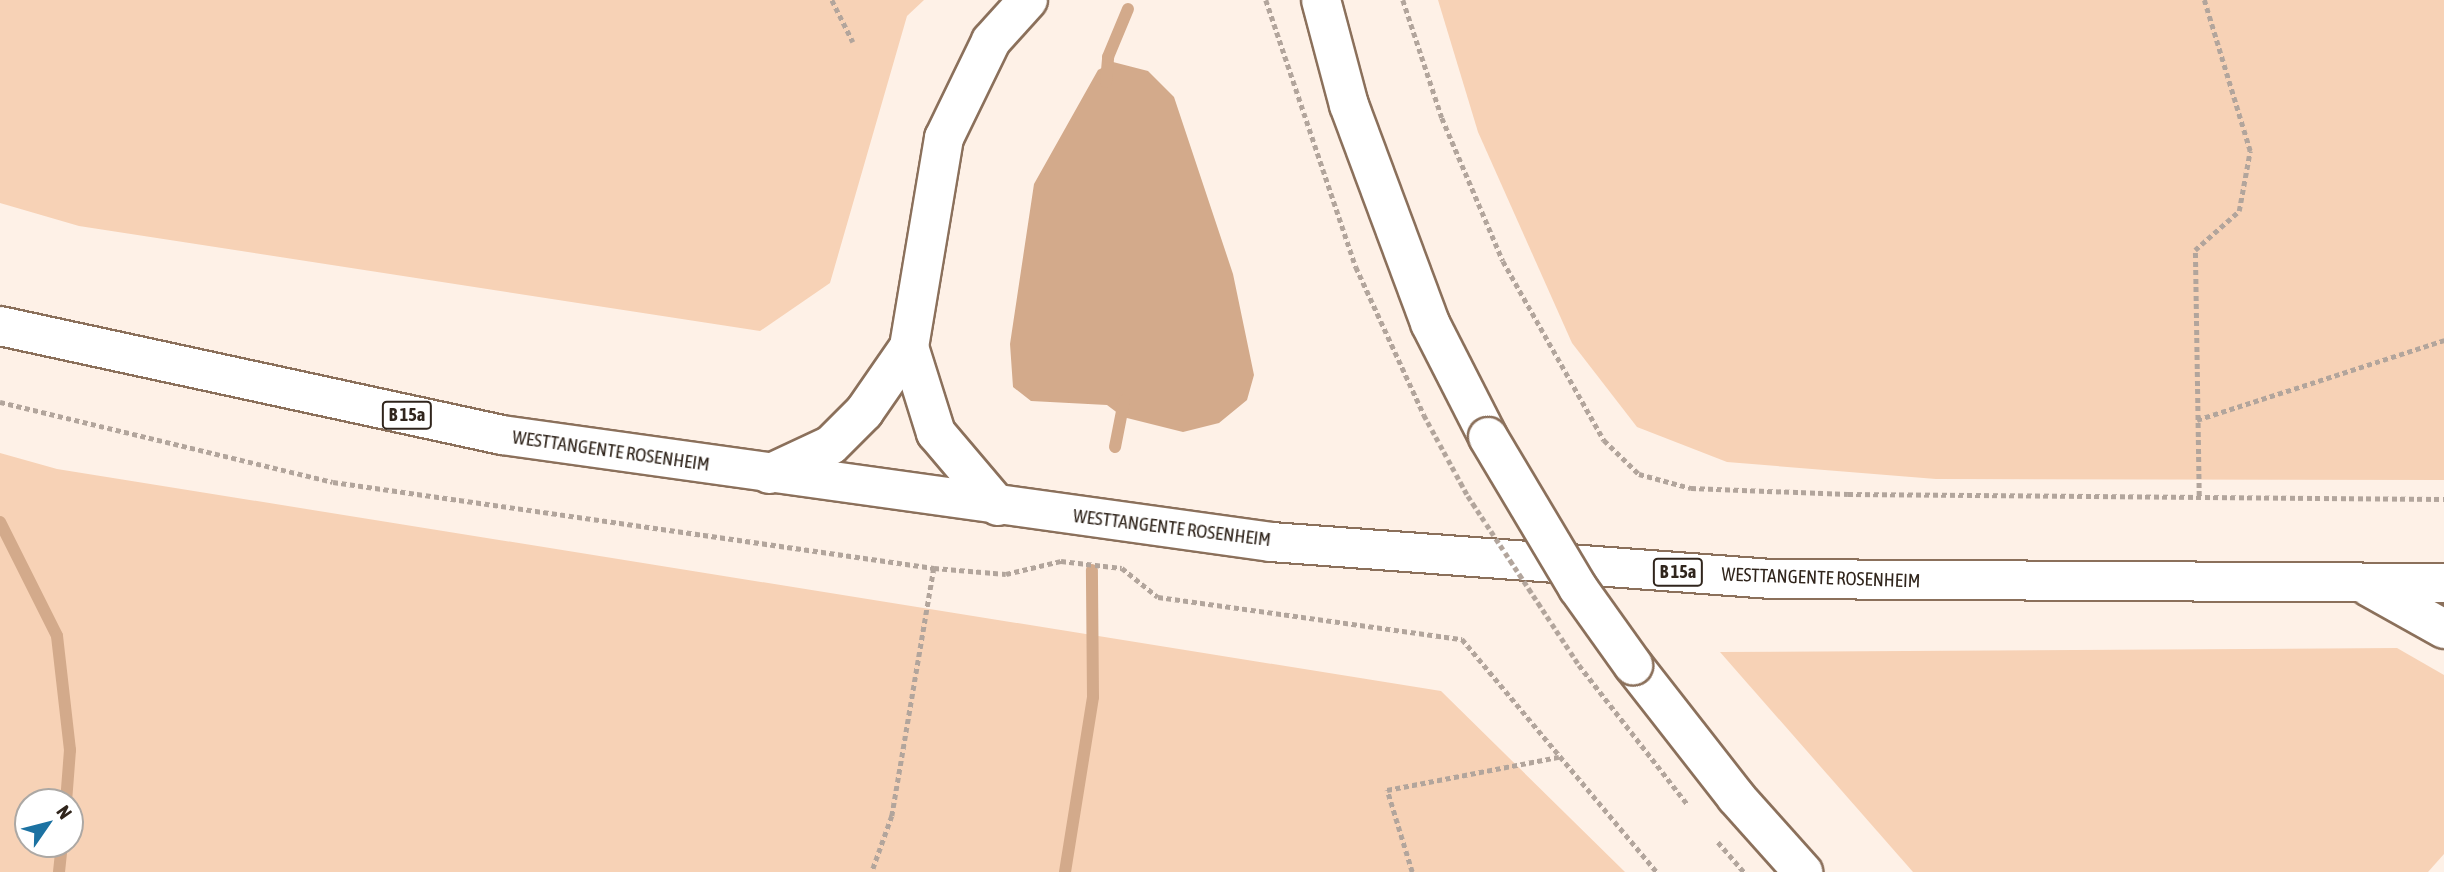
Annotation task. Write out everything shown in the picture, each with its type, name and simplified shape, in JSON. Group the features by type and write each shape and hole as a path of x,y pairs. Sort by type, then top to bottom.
{"main road":[{"path":"769,474 831,445 864,412 909,347 944,138 991,41 1028,0"},
{"path":"1321,0 1349,105 1430,323 1488,437 1565,567 1633,664 1736,797 1802,872"},
{"name":"WESTTANGENTE ROSENHEIM","path":"0,326 502,435 1271,542 1771,579 2361,583"},
{"path":"909,347 936,433 998,506"},
{"path":"2361,583 2444,629"},
{"name":"B 15a","path":"2361,583 2444,583"}],"path":[{"path":"832,0 853,42"},
{"path":"1266,0 1356,267 1424,415 1468,496 1579,665"},
{"path":"1403,0 1442,118 1503,261 1604,440 1639,474 1691,488 1848,495 2444,499"},
{"path":"2199,496 2195,250 2239,211 2250,151 2204,0"},
{"path":"2197,420 2444,340"},
{"path":"0,402 333,482 934,568 1006,574 1060,561 1122,568 1158,597 1462,639 1657,872"},
{"path":"872,872 892,816 934,568"},
{"path":"1412,872 1387,790 1559,757"}],"shaded area":[{"path":"0,0 924,0 907,16 830,283 760,331 79,226 0,203"},
{"path":"1438,0 2444,0 2444,480 1936,479 1727,462 1637,427 1572,343 1478,132"},
{"path":"1113,62 1148,71 1174,97 1233,274 1254,375 1247,400 1219,423 1183,432 1123,417 1107,405 1031,401 1013,387 1010,344 1034,184 1098,70"},
{"path":"0,453 57,469 1441,691 1625,872 0,872"},
{"path":"2397,648 2444,675 2444,854 2428,872 1913,872 1720,652"}],"waterway":[{"path":"1106,82 1108,57 1128,9"},
{"path":"1115,447 1124,401"},
{"path":"0,522 57,636 70,750 67,788"},
{"path":"1065,872 1093,697 1092,570"},
{"path":"59,872 60,858"}]}
